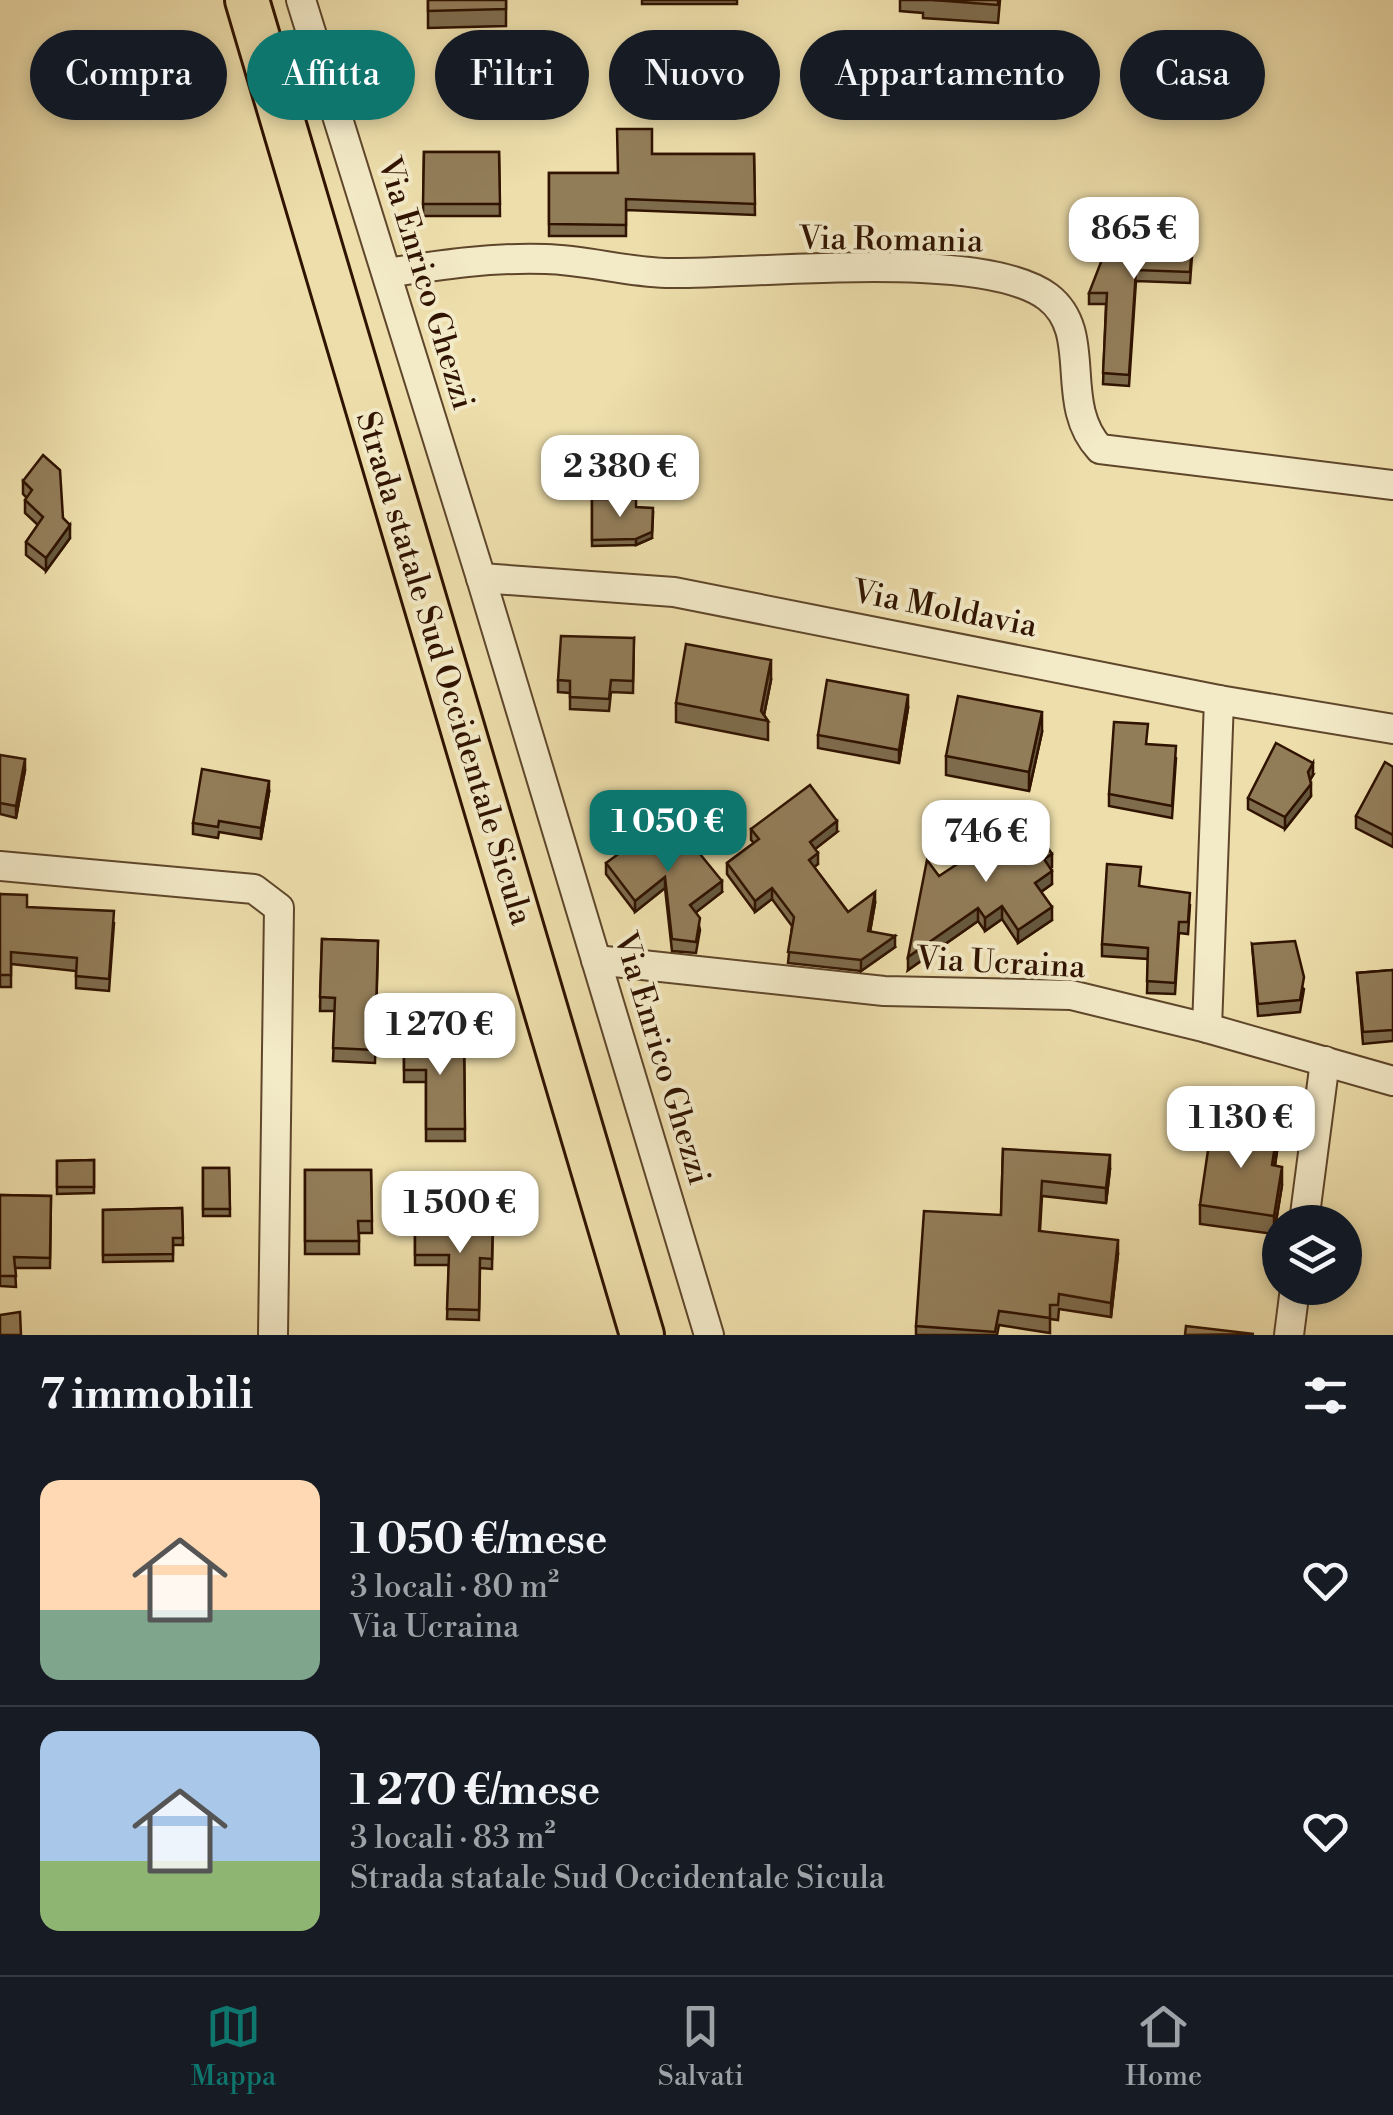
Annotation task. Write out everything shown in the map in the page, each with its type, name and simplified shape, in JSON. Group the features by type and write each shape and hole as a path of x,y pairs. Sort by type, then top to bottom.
{"main road":[{"name":"Strada statale Sud Occidentale Sicula","path":"247,0 642,1335"}],"street":[{"name":"Via Enrico Ghezzi","path":"301,0 482,578 709,1335"},
{"name":"Via Romania","path":"387,273 474,260 547,258 662,273 924,269 1001,277 1052,300 1067,322 1076,356 1083,430 1100,449 1393,485"},
{"name":"Via Moldavia","path":"482,578 674,592 1219,700 1393,728"},
{"path":"1207,1028 1219,700"},
{"path":"0,866 254,888 280,908 273,1335"},
{"name":"Via Ucraina","path":"596,960 884,991 1071,995 1207,1028 1393,1081"},
{"path":"1306,1205 1325,1062"},
{"path":"1289,1335 1293,1305"}],"building":[{"path":"428,0 506,0 506,9 428,11"},
{"path":"933,0 998,0 998,5"},
{"path":"617,129 652,129 652,154 754,154 755,204 626,199 626,225 549,224 549,173 618,173"},
{"path":"424,152 499,152 500,204 423,204"},
{"path":"1115,226 1193,232 1190,272 1136,270 1129,375 1103,373 1107,293 1089,293"},
{"path":"43,455 60,470 63,518 70,525 46,558 26,542 43,517 25,500 32,490 23,481"},
{"path":"592,499 636,499 636,507 653,508 652,532 636,539 592,540"},
{"path":"561,636 634,638 633,681 611,680 609,699 570,697 570,681 558,680"},
{"path":"686,644 771,660 761,711 768,721 676,703"},
{"path":"827,680 908,695 899,750 818,735"},
{"path":"958,696 1042,712 1029,772 946,756"},
{"path":"1114,722 1148,724 1146,744 1176,746 1172,806 1109,794"},
{"path":"1276,743 1313,763 1308,772 1311,784 1285,817 1248,798"},
{"path":"0,755 25,759 16,806 0,803"},
{"path":"1385,762 1393,767 1393,835 1356,816"},
{"path":"202,769 269,781 261,828 219,821 218,827 193,823"},
{"path":"810,785 837,821 810,842 818,853 809,860 848,912 875,892 868,931 895,936 861,960 788,952 794,917 772,888 755,901 727,863 759,839 751,829"},
{"path":"669,816 722,881 690,905 700,918 696,942 672,939 665,877 635,901 606,863 628,847 650,849 654,827"},
{"path":"1018,824 1033,824 1052,854 1044,859 1052,871 1035,883 1052,907 1018,930 1002,906 985,918 978,908 908,957 927,860 939,876"},
{"path":"1107,864 1141,867 1139,886 1190,893 1188,922 1179,922 1175,983 1147,981 1148,948 1102,944"},
{"path":"0,894 27,895 27,907 114,911 109,979 76,976 77,958 11,952 11,975 0,975"},
{"path":"322,939 378,941 375,1050 333,1048 335,998 320,997"},
{"path":"1295,941 1304,977 1300,1000 1258,1004 1252,944"},
{"path":"1393,970 1393,1030 1363,1032 1357,973"},
{"path":"404,1036 464,1037 465,1129 426,1129 426,1070 404,1070"},
{"path":"1212,1123 1277,1133 1272,1165 1282,1167 1276,1205 1262,1205 1262,1214 1200,1205"},
{"path":"1003,1149 1110,1155 1106,1188 1042,1181 1039,1231 1118,1240 1111,1303 1059,1294 1058,1305 1050,1305 1050,1318 999,1311 995,1332 916,1326 924,1211 1001,1215"},
{"path":"94,1160 94,1187 57,1187 57,1161"},
{"path":"203,1168 229,1168 230,1209 203,1209"},
{"path":"305,1170 371,1170 372,1221 358,1221 359,1241 305,1241"},
{"path":"0,1195 51,1196 50,1258 14,1257 16,1276 0,1276"},
{"path":"182,1208 183,1238 173,1238 173,1254 103,1255 103,1210"},
{"path":"468,1216 493,1216 492,1259 480,1258 479,1310 447,1309 449,1255 415,1255 415,1225 468,1227"},
{"path":"20,1312 21,1335 0,1335 0,1315"},
{"path":"1186,1326 1254,1334 1185,1335"}]}
